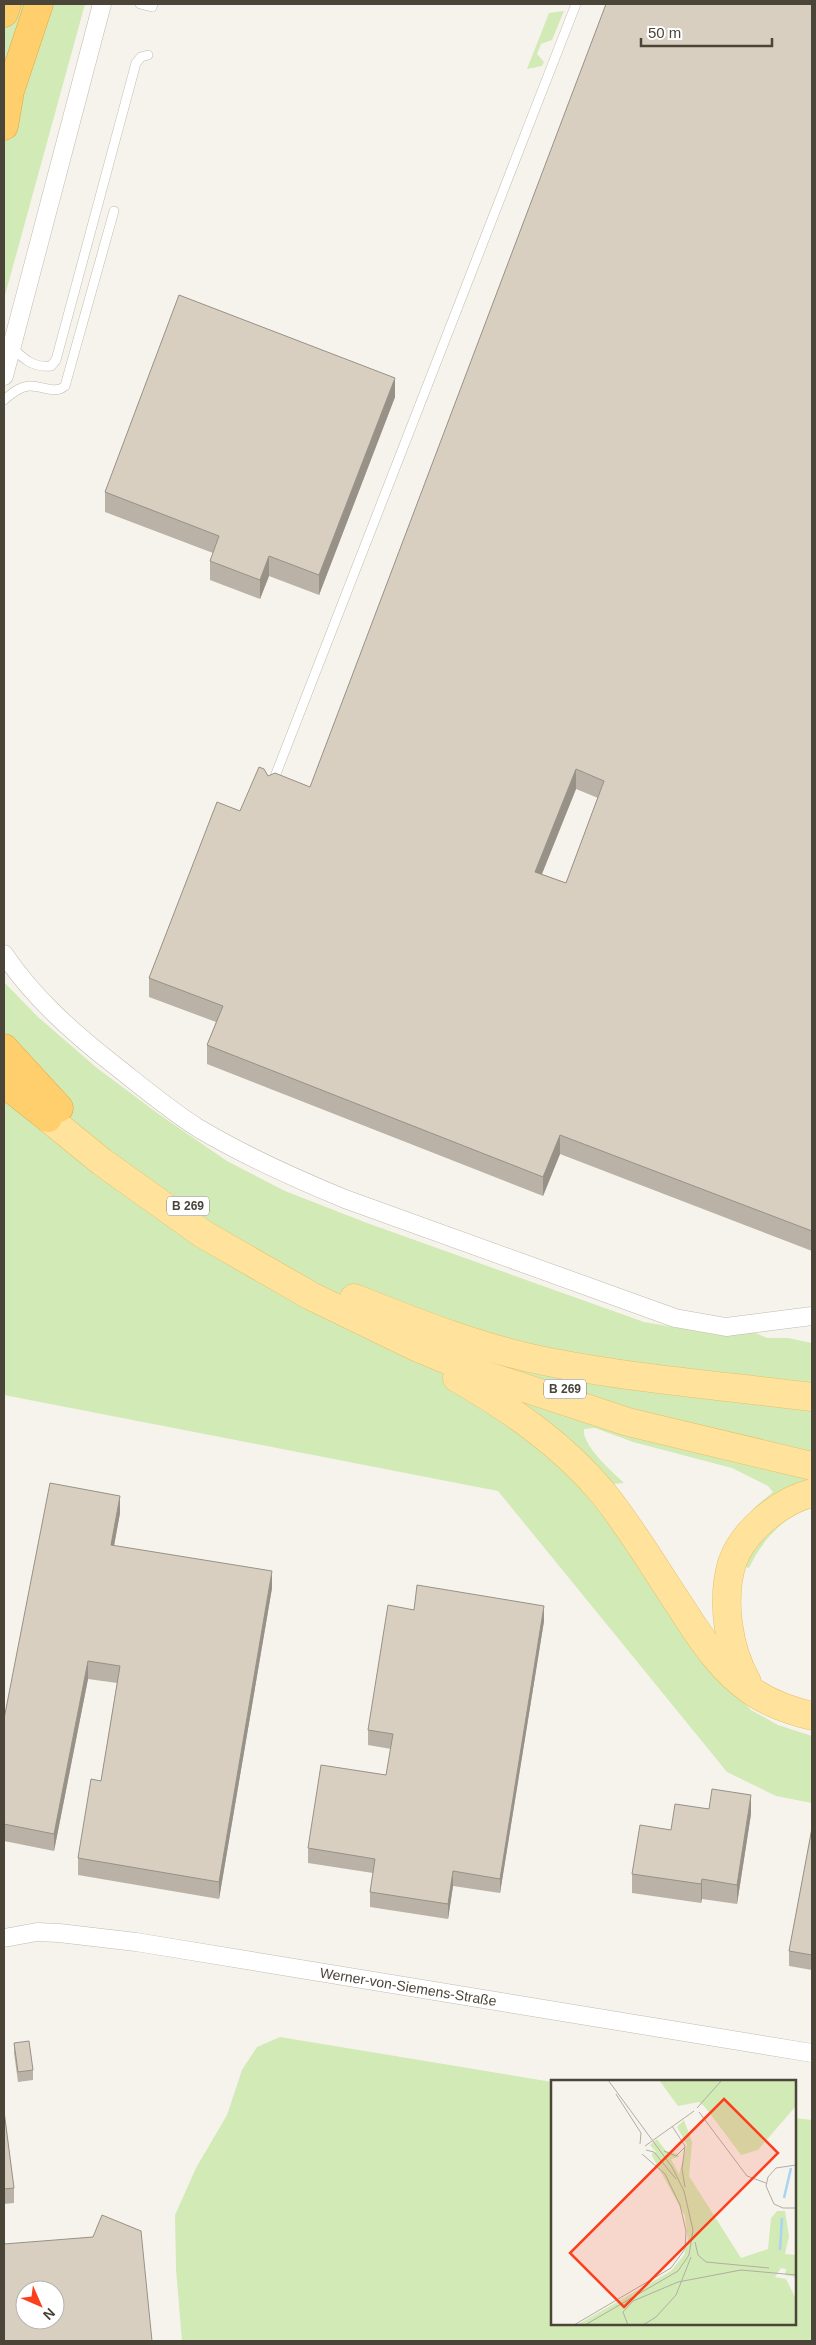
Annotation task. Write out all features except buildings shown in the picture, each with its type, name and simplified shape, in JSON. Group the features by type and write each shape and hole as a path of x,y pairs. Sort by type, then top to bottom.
{"highway":[{"path":"4,13 7,4"},
{"path":"4,126 7,100 37,13"},
{"path":"4,1048 53,1113"},
{"path":"4,1057 53,1113"},
{"path":"4,1076 53,1113"},
{"path":"4,1083 53,1113"}],"main road":[{"name":"B 269","path":"53,1113 212,1223 320,1292 420,1335 554,1385 703,1430 812,1456"},
{"path":"320,1292 425,1326 547,1362 605,1372 812,1396"},
{"path":"320,1292 422,1349 479,1373 637,1425 812,1466"},
{"path":"320,1292 520,1416 551,1442 602,1492 628,1526 705,1644 731,1673 752,1692 774,1704 812,1716"},
{"path":"752,1692 734,1652 727,1612 732,1563 743,1543 759,1524 777,1509 801,1495 812,1493"}],"street":[{"path":"4,376 102,4"},
{"path":"4,954 28,987 72,1030 163,1104 198,1128 251,1158 296,1179 345,1199 675,1318 726,1327 812,1316"},
{"name":"Werner-von-Siemens-Straße","path":"4,1938 38,1932 60,1932 136,1942 812,2053"}],"lane":[{"path":"140,4 152,7 152,4"},
{"path":"270,789 576,4"},
{"path":"12,347 22,358 39,366 51,366 56,360 136,63 141,57 148,55"},
{"path":"4,400 13,393 29,386 58,390 65,386 114,211"}],"green space":[{"path":"4,4 85,4 4,299"},
{"path":"564,11 552,40 541,44 537,54 544,62 542,66 527,69 549,13"},
{"path":"4,982 38,1017 97,1068 160,1115 227,1161 285,1191 367,1223 644,1322 726,1336 751,1331 767,1338 788,1338 812,1343 812,1508 791,1517 774,1531 760,1548 749,1568 721,1560 730,1539 755,1507 773,1492 768,1486 732,1468 633,1442 595,1428 584,1429 588,1443 593,1450 624,1483 579,1487 618,1534 723,1681 751,1710 778,1725 812,1736 812,1803 776,1796 727,1772 498,1491 4,1395"},
{"path":"280,2037 551,2082 551,2325 796,2325 796,2118 812,2120 812,2341 182,2341 176,2269 175,2215 196,2168 227,2115 242,2070 257,2047"}]}
